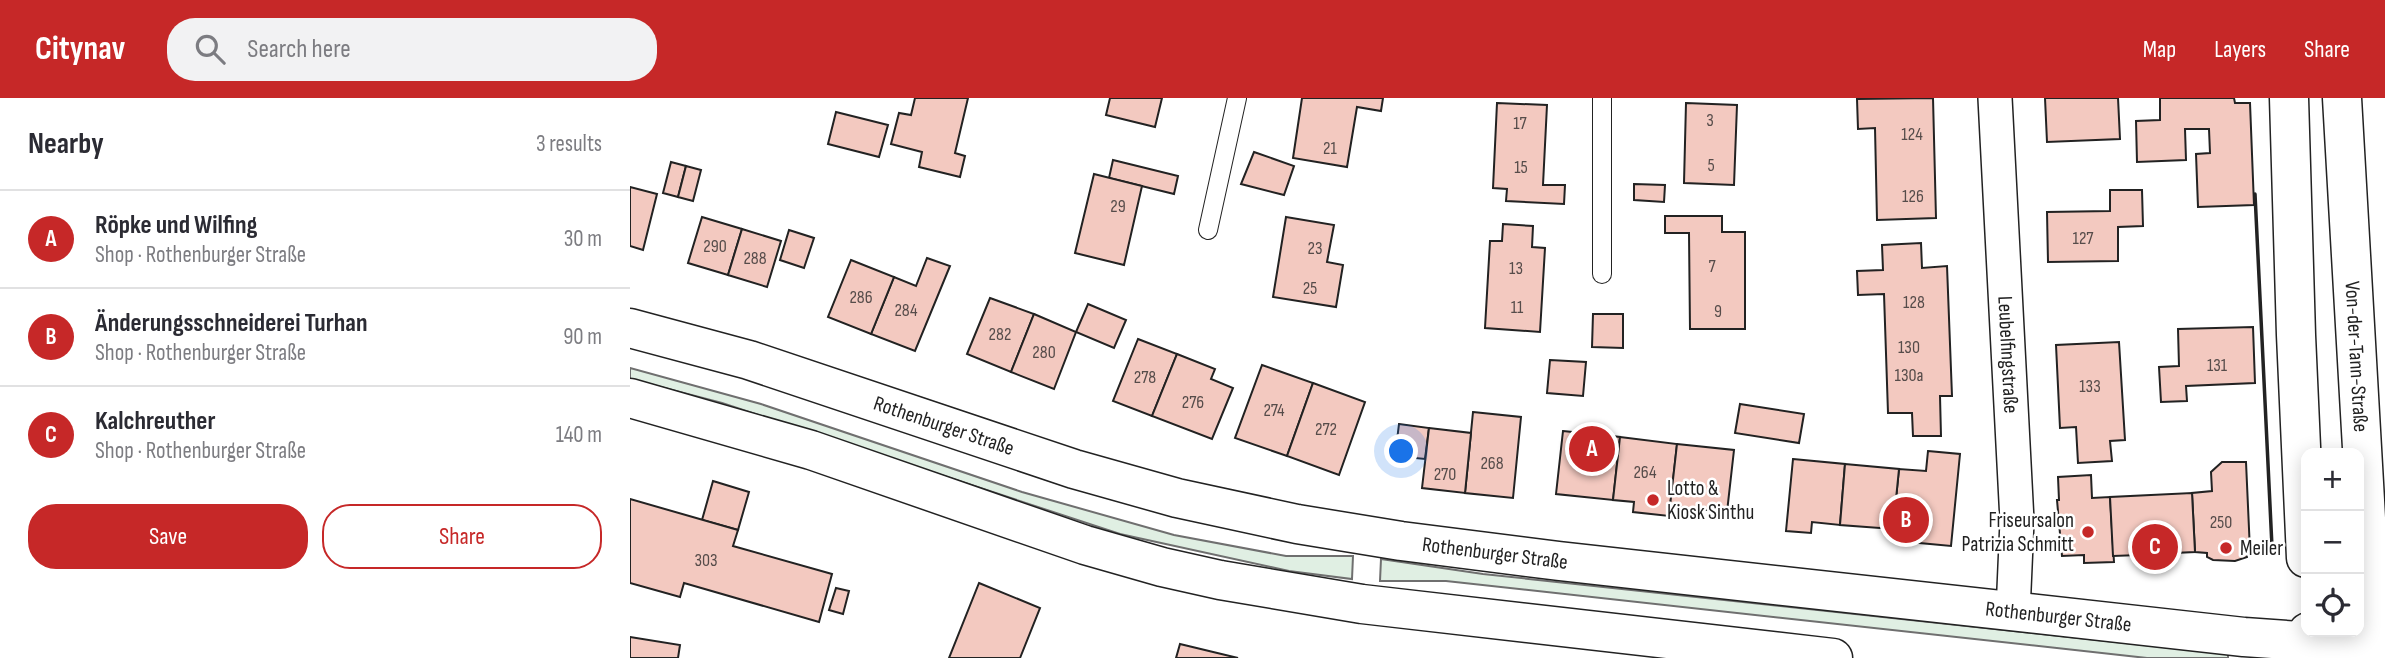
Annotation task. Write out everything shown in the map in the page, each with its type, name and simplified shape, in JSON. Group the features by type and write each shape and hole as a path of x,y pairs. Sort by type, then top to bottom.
{"main road":[{"path":"2289,98 2304,511"},
{"name":"Von-der-Tann-Straße","path":"2342,98 2377,650"},
{"name":"Rothenburger Straße","path":"630,328 774,368 1074,469 1177,498 1297,524 1401,541 1559,561 2377,650"},
{"path":"630,398 811,450 1085,545 1220,580 1376,606 1833,658"}],"street":[{"name":"Leubelfingstraße","path":"1995,98 2017,521 2013,612"}],"lane":[{"path":"1208,230 1237,98"},
{"path":"1602,98 1602,274"}],"green space":[{"path":"630,368 761,404 1022,492 1174,535 1286,556 1353,556 1352,579 1289,571 1120,534 722,403 630,379"},
{"path":"1381,559 1483,574 2228,654 2228,658 2147,658 1446,581 1380,581"}],"building":[{"path":"915,98 968,98 955,153 965,156 960,177 919,167 922,152 891,144 899,113 911,115"},
{"path":"1110,98 1162,98 1155,127 1106,115"},
{"path":"1302,98 1383,98 1381,111 1357,107 1347,167 1293,158"},
{"path":"1933,98 1936,218 1877,220 1875,128 1858,129 1857,99"},
{"path":"2045,98 2118,98 2120,139 2047,142"},
{"path":"2160,98 2234,98 2235,103 2250,103 2254,205 2198,207 2196,154 2210,153 2209,129 2185,129 2186,160 2137,162 2136,121 2160,120"},
{"path":"1497,103 1547,105 1543,185 1565,185 1564,204 1506,201 1507,189 1493,188"},
{"path":"1686,103 1737,105 1734,185 1684,183"},
{"path":"836,112 888,125 879,157 828,144"},
{"path":"1254,152 1294,166 1284,195 1241,184"},
{"path":"1113,160 1178,176 1174,194 1109,178"},
{"path":"671,162 686,166 678,197 663,193"},
{"path":"686,166 701,170 693,201 678,197"},
{"path":"1094,174 1142,186 1124,265 1075,253"},
{"path":"1634,184 1665,185 1664,202 1634,200"},
{"path":"630,187 657,194 643,250 630,246"},
{"path":"2110,190 2142,190 2143,226 2118,227 2118,261 2048,262 2047,212 2110,211"},
{"path":"1665,216 1722,216 1722,232 1745,232 1745,329 1690,329 1689,233 1665,233"},
{"path":"702,217 742,229 728,275 688,263"},
{"path":"1286,217 1334,225 1327,262 1343,265 1336,307 1273,297"},
{"path":"1503,224 1533,226 1532,247 1545,248 1540,332 1485,328 1490,241 1502,241"},
{"path":"742,229 781,241 767,287 728,275"},
{"path":"789,230 814,238 804,268 780,260"},
{"path":"1921,243 1922,268 1947,266 1952,396 1940,396 1941,436 1913,436 1912,413 1888,413 1884,294 1858,295 1857,271 1883,270 1882,245"},
{"path":"927,258 950,266 915,351 871,334 894,277 916,286"},
{"path":"851,260 894,277 871,334 828,317"},
{"path":"990,298 1034,314 1011,372 967,354"},
{"path":"1088,304 1126,320 1114,348 1076,332"},
{"path":"1034,314 1076,332 1054,389 1011,372"},
{"path":"1593,314 1623,314 1623,348 1592,347"},
{"path":"2253,327 2255,383 2186,386 2187,401 2161,402 2159,367 2179,366 2178,329"},
{"path":"1138,339 1177,354 1152,416 1113,401"},
{"path":"2119,342 2125,440 2110,441 2112,461 2078,463 2076,427 2060,428 2056,345"},
{"path":"1177,354 1215,369 1211,379 1233,388 1212,439 1152,416"},
{"path":"1550,360 1586,362 1583,396 1547,393"},
{"path":"1262,365 1313,383 1287,456 1235,438"},
{"path":"1313,383 1365,402 1339,475 1287,456"},
{"path":"1740,404 1804,414 1799,443 1735,433"},
{"path":"1473,412 1521,417 1513,498 1465,493"},
{"path":"1399,424 1429,428 1425,459 1395,456"},
{"path":"1429,428 1471,433 1465,493 1422,488"},
{"path":"1563,431 1620,437 1613,500 1556,494"},
{"path":"1620,437 1677,444 1669,516 1633,512 1634,502 1613,500"},
{"path":"1677,444 1734,450 1727,512 1670,506"},
{"path":"1928,451 1960,454 1951,546 1909,542 1910,531 1893,529 1899,469 1926,471"},
{"path":"1793,459 1845,464 1840,525 1812,522 1811,533 1786,531"},
{"path":"2222,462 2246,462 2250,551 2247,551 2247,557 2235,561 2213,560 2207,557 2207,553 2195,552 2192,493 2212,491 2211,472"},
{"path":"1845,464 1899,469 1893,529 1840,525"},
{"path":"2091,475 2092,498 2110,497 2114,562 2084,563 2084,555 2062,556 2057,500 2058,477"},
{"path":"713,481 749,492 738,530 702,520"},
{"path":"2192,493 2195,552 2174,553 2174,563 2139,565 2139,555 2113,556 2110,497"},
{"path":"630,499 738,530 733,546 832,574 819,622 684,583 680,597 630,583"},
{"path":"979,583 1040,608 1020,658 949,658"},
{"path":"836,588 849,591 843,614 829,610"},
{"path":"630,637 680,645 678,658 630,658"},
{"path":"1180,644 1238,658 1176,658"}],"wall":[{"path":"2255,194 2272,547"}],"place":[{"name":"Röpke und Wilfing","path":"1592,449"},
{"name":"Lotto & Kiosk Sinthu","path":"1653,500"},
{"name":"Änderungsschneiderei Turhan","path":"1906,520"},
{"name":"Friseursalon Patrizia Schmitt","path":"2088,532"},
{"name":"Kalchreuther","path":"2155,547"},
{"name":"Meiler","path":"2226,548"}]}
